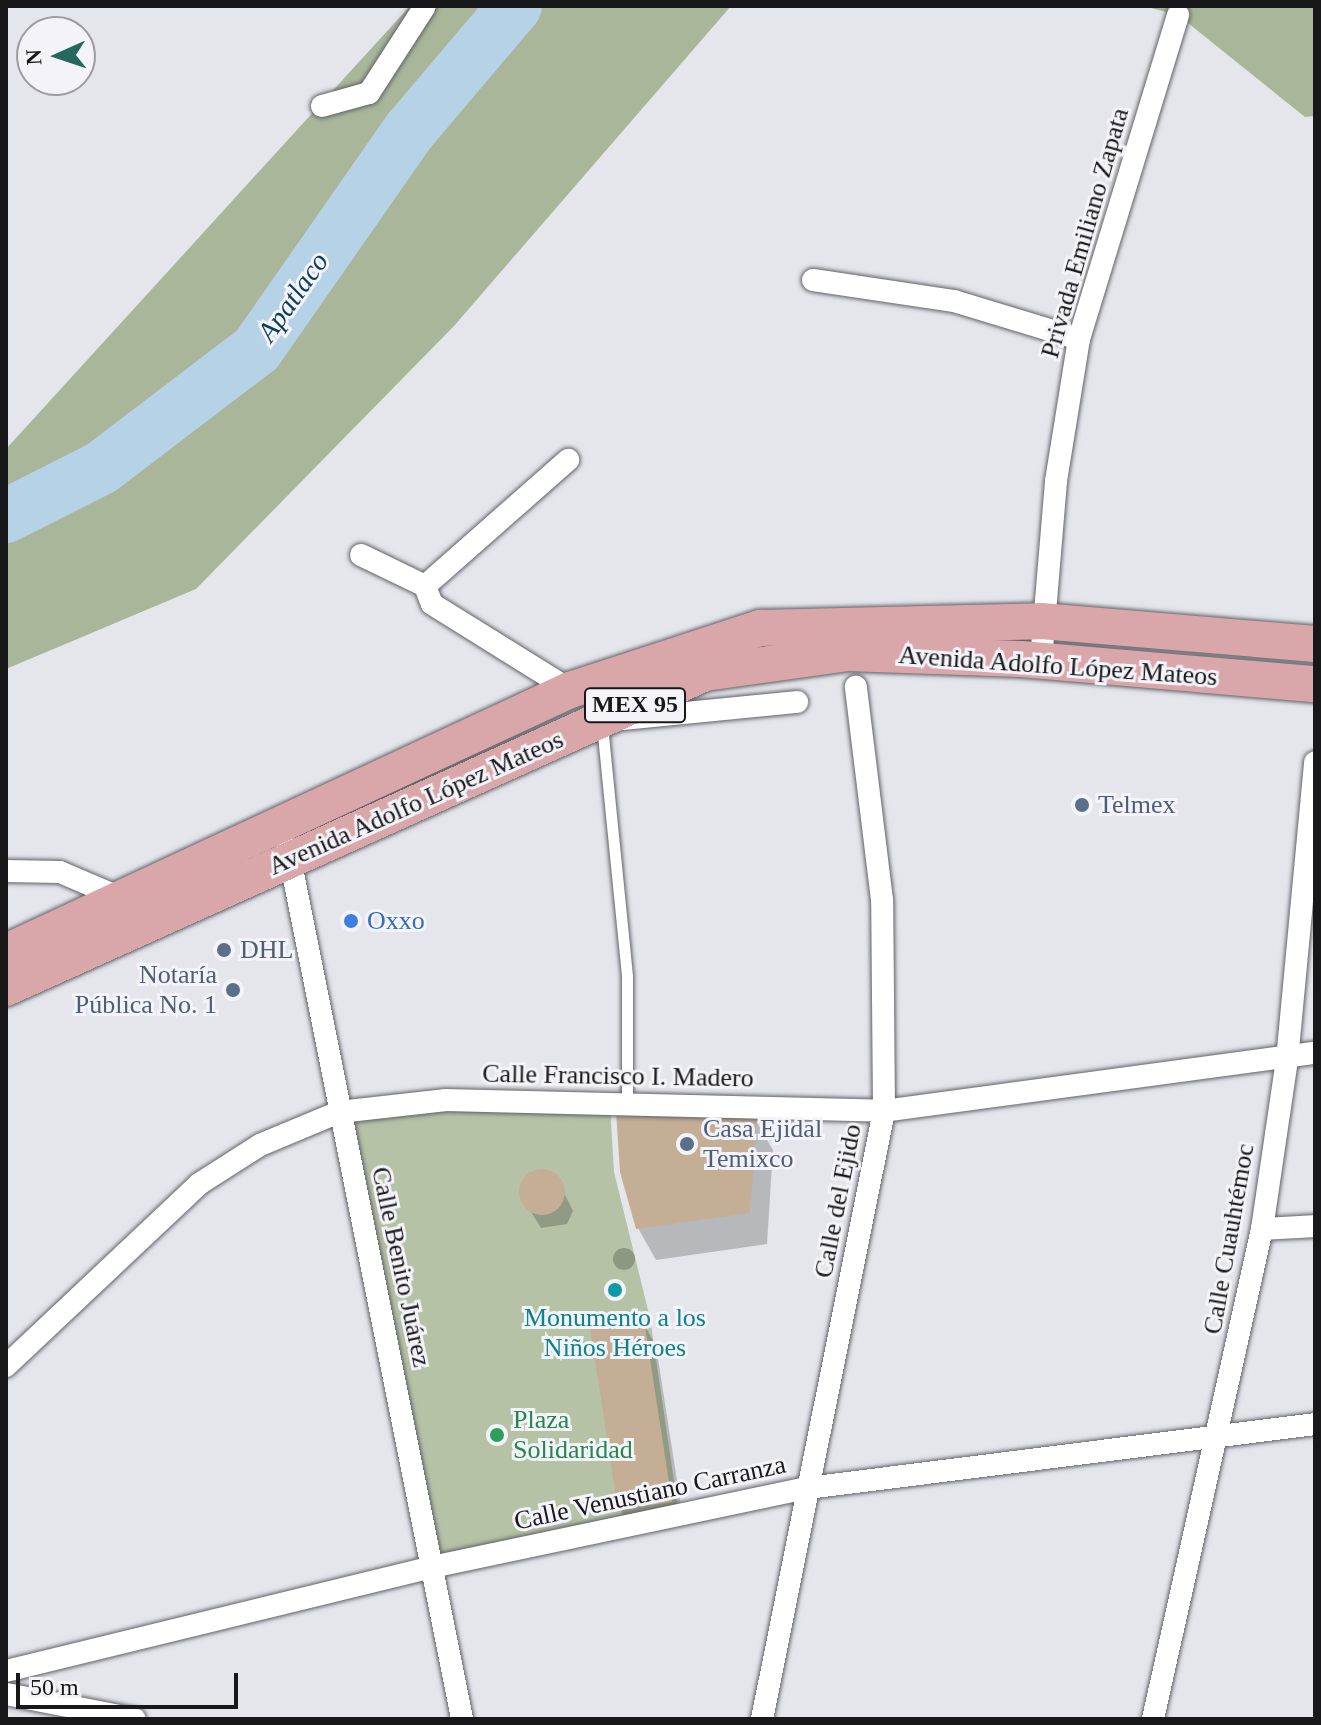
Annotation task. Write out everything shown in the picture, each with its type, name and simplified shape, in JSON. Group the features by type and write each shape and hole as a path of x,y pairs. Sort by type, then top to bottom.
{"main road":[{"name":"Avenida Adolfo López Mateos","path":"6,988 286,844 570,690 760,628 1041,621 1315,644"},
{"name":"Avenida Adolfo López Mateos","path":"6,952 123,899 286,844 601,720 705,673 768,659 847,653 1041,660 1315,684"}],"street":[{"path":"322,106 369,93 425,6"},
{"name":"Privada Emiliano Zapata","path":"1041,660 1041,621 1079,339 1178,15"},
{"path":"813,280 954,301 1079,339"},
{"path":"425,586 568,460"},
{"path":"361,555 425,586 432,604 570,690"},
{"name":"Calle del Ejido","path":"762,1719 884,1111 882,900 856,687"},
{"path":"601,720 797,702"},
{"name":"Calle Cuauhtémoc","path":"1153,1719 1219,1435 1262,1229 1287,1060 1315,762"},
{"name":"Calle Benito Juárez","path":"286,844 462,1719"},
{"path":"6,871 60,872 123,899"},
{"name":"Calle Francisco I. Madero","path":"6,1366 199,1184 260,1145 339,1112 446,1100 884,1111 1287,1060 1315,1053"},
{"path":"1262,1229 1315,1226"},
{"name":"Calle Venustiano Carranza","path":"6,1671 432,1567 808,1488 1315,1424"},
{"path":"6,1694 121,1718"}],"lane":[{"path":"601,720 627,977 627,1103"}],"green space":[{"path":"410,6 731,6 454,326 196,589 6,669 6,449"},
{"path":"1143,6 1315,6 1315,116 1305,117 1178,15"},
{"name":"Plaza Solidaridad","path":"610,1104 614,1172 650,1318 679,1515 432,1567 339,1112"}],"building":[{"name":"Casa Ejidal Temixco","path":"616,1111 757,1117 750,1213 636,1229 620,1172"},
{"path":"542,1169 558,1176 565,1192 558,1208 542,1215 526,1208 519,1192 526,1176"},
{"path":"644,1320 672,1502 618,1510 590,1328"}],"waterway":[{"name":"Apatlaco","path":"6,516 101,468 257,349 410,130 515,6"}],"place":[{"name":"Telmex","path":"1082,805"},
{"name":"Oxxo","path":"351,921"},
{"name":"DHL","path":"224,950"},
{"name":"Notaría Pública No. 1","path":"233,990"},
{"name":"Casa Ejidal Temixco","path":"687,1144"},
{"name":"Monumento a los Niños Héroes","path":"615,1290"},
{"name":"Plaza Solidaridad","path":"497,1435"}]}
